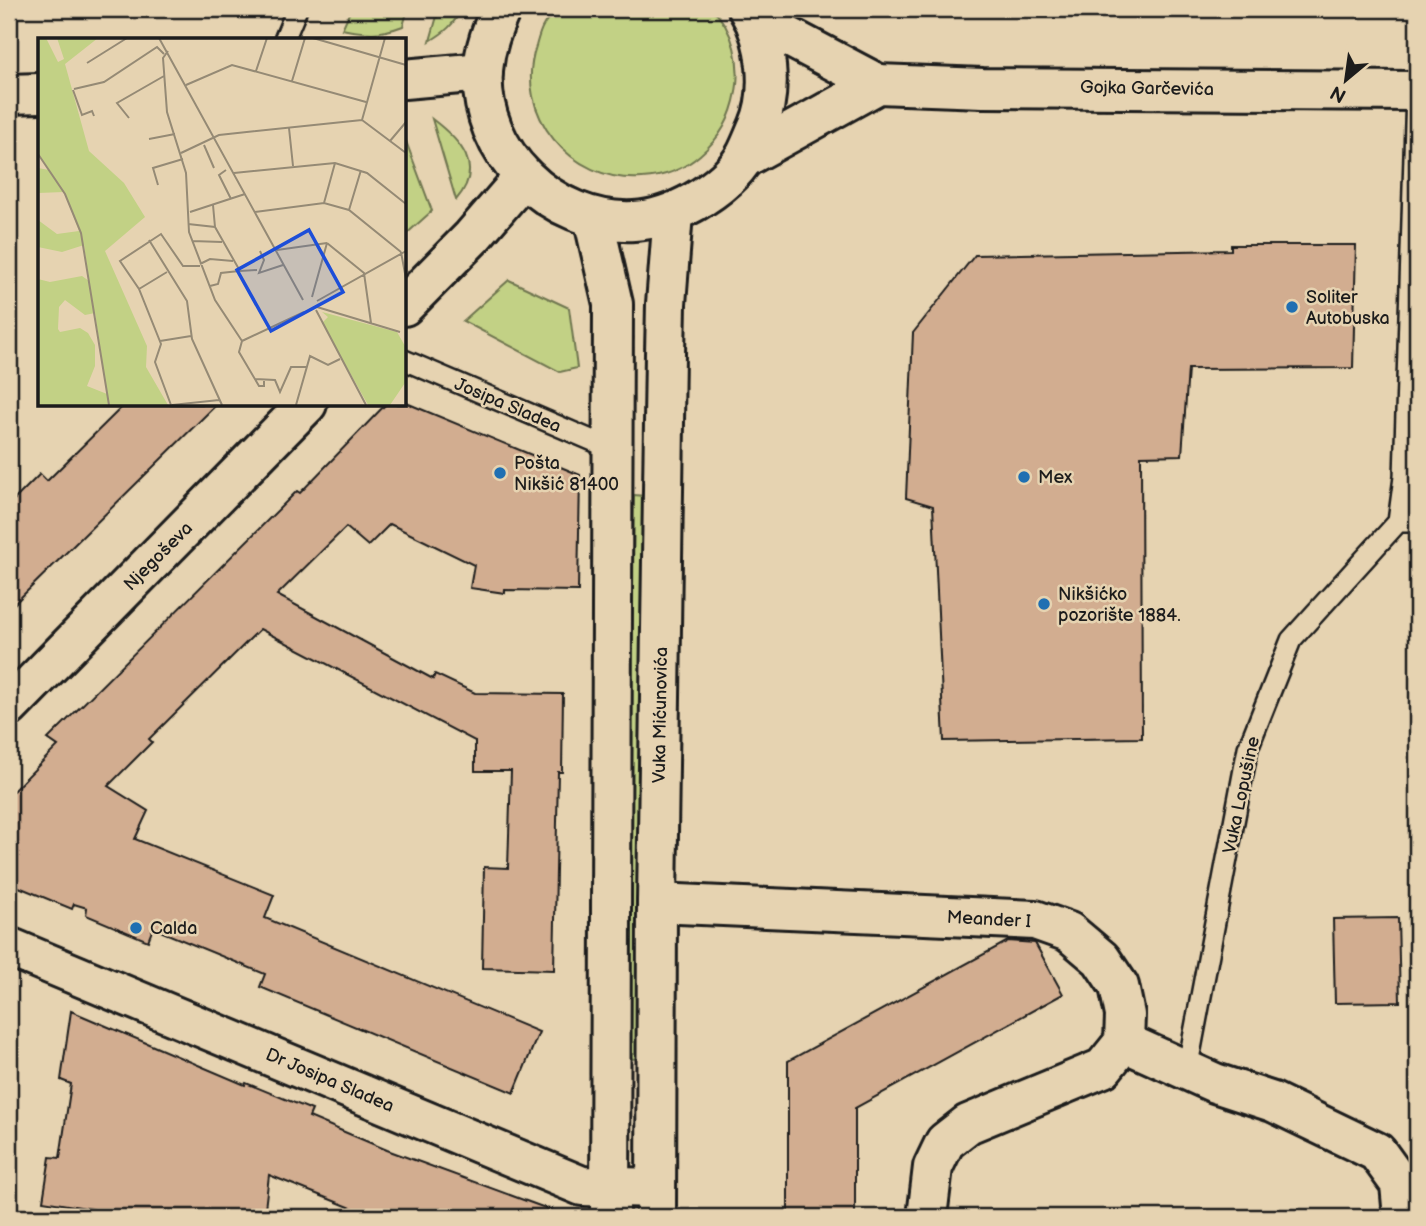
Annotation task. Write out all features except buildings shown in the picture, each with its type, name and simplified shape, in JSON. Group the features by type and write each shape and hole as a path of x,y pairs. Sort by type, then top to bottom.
{"street":[{"path":"501,9 488,39 483,72 486,110 500,146 523,178 555,203 593,217 634,221 673,213 713,191 744,158 878,84"},
{"path":"752,14 878,84"},
{"path":"744,158 763,114 767,66 752,14"},
{"path":"406,79 483,72"},
{"name":"Gojka Garčevića","path":"878,84 982,88 1417,91"},
{"path":"9,94 38,93"},
{"path":"406,304 472,237 523,178"},
{"name":"Vuka Mićunovića","path":"656,1203 665,329 673,213"},
{"path":"593,217 612,304 609,1077 611,1202"},
{"name":"Njegoševa","path":"9,707 305,406"},
{"name":"Meander I","path":"657,903 1035,920 1069,932 1101,959 1119,986 1125,1015 1124,1042"},
{"name":"Dr Josipa Sladea","path":"9,947 582,1185 611,1202 656,1203"},
{"path":"927,1217 933,1167 945,1142 968,1124 1103,1068 1124,1042 1215,1083 1273,1102 1377,1152 1400,1184 1407,1207"}],"lane":[{"path":"285,38 297,9"},
{"name":"Vuka Lopušine","path":"1187,1070 1248,748 1291,640 1407,522 1404,477 1417,91"},
{"name":"Josipa Sladea","path":"406,361 612,449"}],"green space":[{"path":"351,9 408,9 403,26 373,33 342,29"},
{"path":"439,9 461,9 448,28 430,41"},
{"path":"556,9 712,9 720,17 731,37 737,70 736,92 731,111 713,142 687,164 665,174 642,178 616,177 592,169 571,156 554,139 541,119 533,96 531,71 536,46 543,26"},
{"path":"432,119 452,136 466,155 469,177 456,200"},
{"path":"406,141 432,211 406,234"},
{"path":"509,280 569,308 577,368 560,372 463,321"},
{"path":"634,495 645,496 636,1059 625,1058"}],"place":[{"name":"Soliter Autobuska","path":"1292,307"},
{"name":"Pošta Nikšić 81400","path":"500,473"},
{"name":"Mex","path":"1024,477"},
{"name":"Nikšićko pozorište 1884.","path":"1044,604"},
{"name":"Calda","path":"136,928"}]}
